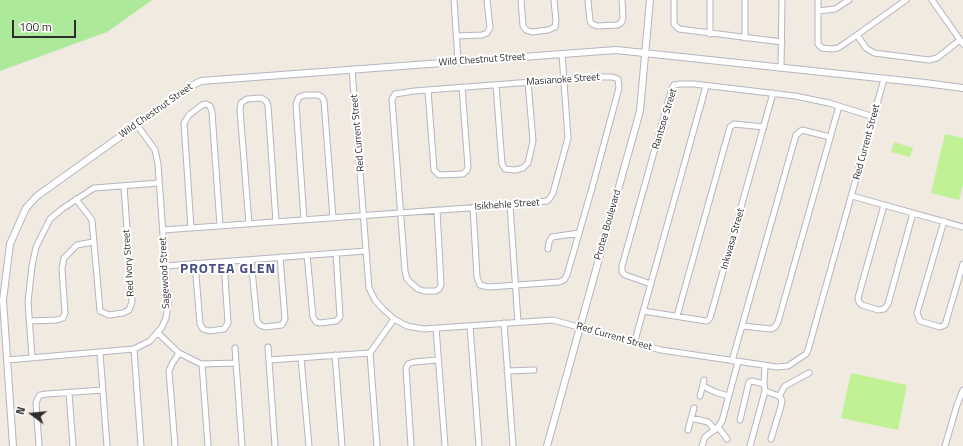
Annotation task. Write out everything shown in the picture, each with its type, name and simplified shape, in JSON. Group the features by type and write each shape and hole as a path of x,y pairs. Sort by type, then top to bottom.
{"street":[{"path":"454,0 458,61"},
{"path":"457,36 482,35 487,33 490,24 487,0"},
{"path":"521,0 524,28 532,32 548,30 555,27 556,21 554,0"},
{"path":"588,0 590,21 592,24 597,26 617,25 621,23 623,18 622,0"},
{"name":"Protea Boulevard","path":"546,446 640,111 650,0"},
{"path":"674,0 674,21 677,28 681,30 782,42"},
{"path":"710,0 710,34"},
{"path":"745,0 745,38"},
{"path":"781,68 782,0"},
{"path":"818,0 818,44 820,47 825,49 838,48 906,0"},
{"path":"818,10 835,9 849,0"},
{"path":"857,35 866,48 874,53 929,60 937,58 962,42 932,0"},
{"name":"Wild Chestnut Street","path":"13,446 3,300 10,244 26,208 37,196 195,84 203,80 616,50 963,88"},
{"name":"Isikhehle Street","path":"163,230 544,202 550,198 553,193 568,138 562,54"},
{"name":"Red Current Street","path":"352,69 368,276 371,294 383,309 394,319 407,326 418,328 553,320 634,344 661,350 782,368 788,366 806,354 808,350 884,79"},
{"name":"Masianoke Street","path":"401,212 392,97 395,94 400,92 609,76 617,78 620,83 567,274 564,280 559,282 516,284"},
{"path":"496,85 502,164 505,169 515,170 523,168 527,164 533,141 528,82"},
{"name":"Rantsoe Street","path":"651,284 625,275 622,272 622,266 674,85 706,86 807,98 874,117"},
{"path":"634,344 706,86"},
{"path":"428,90 434,170 439,175 464,174 468,167 462,87"},
{"name":"Inkwasa Street","path":"643,311 704,321 710,318 773,93"},
{"path":"304,220 296,104 299,97 304,95 318,95 322,97 324,101 333,218"},
{"path":"249,224 240,105 244,100 254,98 265,99 268,105 276,222"},
{"path":"192,228 184,123 189,115 202,105 206,104 210,106 212,112 220,226"},
{"path":"742,326 770,329 775,327 778,322 839,106"},
{"path":"677,316 730,127 734,124 764,127"},
{"name":"Sagewood Street","path":"0,360 100,353 134,349 145,344 158,333 168,311 158,164 155,150 137,125"},
{"path":"702,446 705,437 722,422 742,326 796,135 802,130 830,137"},
{"path":"32,357 28,296 36,247 50,219 76,199 94,188 159,183"},
{"name":"Red Ivory Street","path":"76,199 91,218 100,311 109,315 127,312 132,302 124,186"},
{"path":"852,196 963,228"},
{"path":"510,205 518,322"},
{"path":"884,205 858,298 860,304 878,310 884,309 888,304 913,213"},
{"path":"473,207 479,284 485,287 516,284"},
{"path":"401,212 406,276 418,289 427,292 439,290 442,283 437,210"},
{"path":"944,222 917,313 920,320 940,327 945,325 963,264"},
{"path":"548,249 549,242 552,237 579,233"},
{"path":"30,321 57,320 63,318 65,313 62,268 64,258 70,250 77,245 93,242"},
{"path":"165,266 366,251"},
{"path":"307,255 313,317 316,322 320,323 336,321 340,317 336,253"},
{"path":"252,260 257,321 260,325 265,327 282,325 285,319 280,257"},
{"path":"196,263 200,324 203,329 209,331 224,329 228,323 224,262"},
{"path":"377,446 370,353 394,319"},
{"path":"504,323 514,446"},
{"path":"470,326 479,446"},
{"path":"436,328 445,446"},
{"path":"158,333 179,353 202,364 236,363"},
{"path":"268,347 275,446"},
{"path":"235,348 242,446"},
{"path":"134,349 141,446"},
{"path":"100,353 107,446"},
{"path":"175,446 170,371 172,364 179,353"},
{"path":"269,360 370,353"},
{"path":"335,355 342,446"},
{"path":"301,358 309,446"},
{"path":"411,446 406,368 408,364 414,362 438,360"},
{"path":"202,364 208,446"},
{"path":"750,446 765,391 765,366"},
{"path":"507,371 534,370"},
{"path":"779,396 785,386 809,373"},
{"path":"740,420 749,382 752,381 764,384"},
{"path":"700,396 704,383 715,392 728,396"},
{"path":"39,446 36,403 42,394 103,390"},
{"path":"945,446 963,390"},
{"path":"765,391 779,396 782,400 771,439"},
{"path":"69,393 73,446"},
{"path":"688,430 694,408"},
{"path":"691,418 708,422 727,439"}],"green space":[{"path":"0,0 152,0 107,32 0,71"},
{"path":"945,134 963,138 963,185 959,200 931,193"},
{"path":"894,142 913,148 910,157 891,152"},
{"path":"851,373 907,385 898,430 841,418"}],"district":[{"name":"PROTEA GLEN","path":"228,270"}]}
